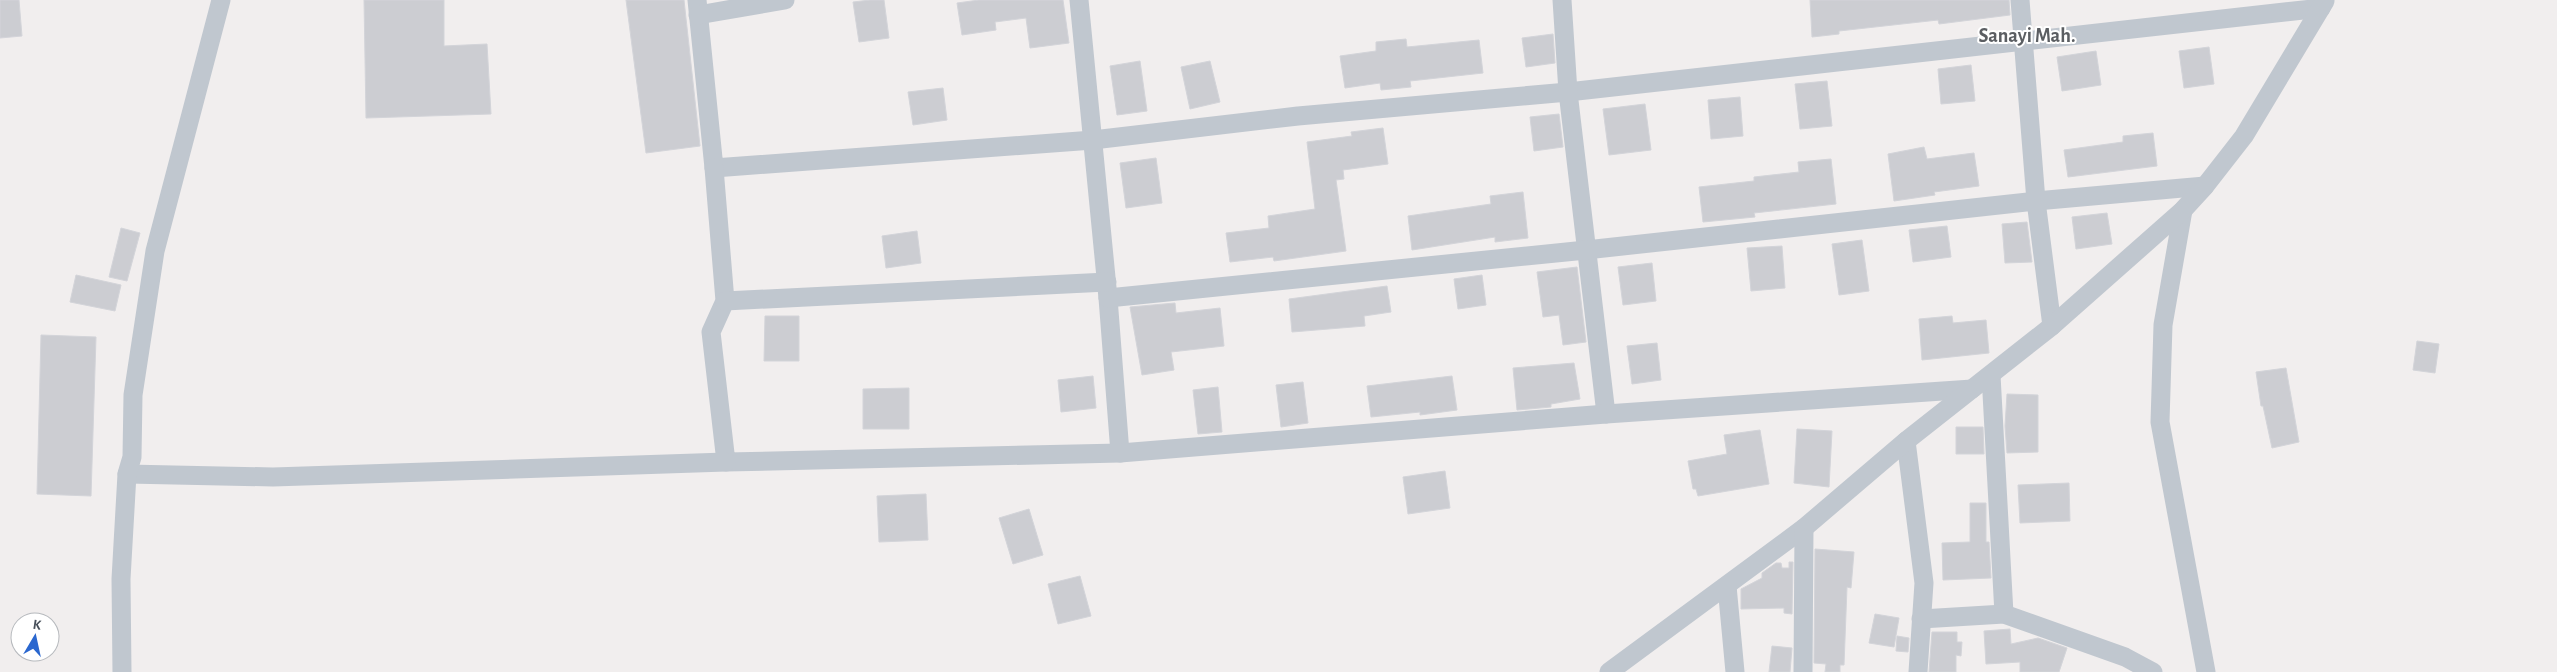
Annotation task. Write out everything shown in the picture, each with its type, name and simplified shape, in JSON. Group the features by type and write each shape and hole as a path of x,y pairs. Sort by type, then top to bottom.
{"street":[{"path":"122,672 121,578 128,474 132,457 133,395 155,251 221,0"},
{"path":"726,462 710,332 725,301 714,168 697,7 785,0"},
{"path":"1079,0 1108,290 1120,453"},
{"path":"1562,0 1568,92 1606,414"},
{"path":"2020,0 2025,40 2036,201 2052,326"},
{"path":"714,168 1093,140 1298,116 1568,92 2324,4"},
{"path":"1609,672 1804,528 1906,441 2052,326 2183,210 2205,186 2244,136 2324,4"},
{"path":"725,301 1108,290 1586,250 2036,201 2205,186"},
{"path":"2183,210 2163,325 2160,422 2206,672"},
{"path":"1991,375 2004,614"},
{"path":"128,474 273,477 726,462 1120,453 1606,414 1972,390"},
{"path":"1906,441 1924,583 1918,672"},
{"path":"1803,672 1804,528"},
{"path":"1727,586 1735,672"},
{"path":"1921,619 2004,614 2125,657 2153,672"}],"building":[{"path":"0,0 19,0 22,36 0,38"},
{"path":"364,0 444,0 444,46 487,44 491,114 366,118"},
{"path":"626,0 684,0 700,146 646,153"},
{"path":"884,0 889,38 859,42 853,2"},
{"path":"979,0 1063,0 1069,43 1030,48 1026,18 995,22 996,30 962,35 957,3"},
{"path":"1810,0 2009,0 2010,15 1939,24 1938,20 1839,31 1839,34 1812,37"},
{"path":"1553,34 1555,63 1526,67 1522,38"},
{"path":"1406,39 1407,47 1479,40 1483,73 1410,81 1411,87 1381,90 1380,83 1345,88 1340,56 1376,51 1376,42"},
{"path":"2209,47 2214,84 2184,88 2179,51"},
{"path":"2096,51 2101,85 2062,91 2057,57"},
{"path":"1140,61 1147,111 1117,115 1110,66"},
{"path":"1210,61 1220,102 1190,109 1181,67"},
{"path":"1971,65 1975,101 1941,104 1938,69"},
{"path":"1827,81 1832,126 1800,129 1795,84"},
{"path":"943,88 947,120 913,125 908,92"},
{"path":"1740,97 1743,136 1711,139 1708,100"},
{"path":"1645,104 1651,150 1609,155 1603,109"},
{"path":"1559,114 1563,147 1534,151 1530,117"},
{"path":"1383,128 1388,164 1343,170 1344,179 1336,180 1346,251 1274,261 1273,257 1230,262 1226,233 1269,228 1268,216 1315,209 1307,142 1352,136 1351,132"},
{"path":"2153,133 2157,166 2068,177 2064,150 2123,142 2123,136"},
{"path":"1924,147 1927,159 1974,153 1979,186 1934,192 1935,195 1894,201 1888,154"},
{"path":"1156,158 1162,203 1126,208 1120,163"},
{"path":"1831,159 1836,204 1754,213 1755,217 1703,222 1699,187 1754,181 1754,177 1799,172 1798,162"},
{"path":"1523,192 1528,238 1495,242 1495,237 1412,250 1408,216 1491,204 1490,196"},
{"path":"2107,213 2112,244 2076,249 2072,217"},
{"path":"2027,222 2032,262 2005,263 2002,224"},
{"path":"1947,226 1951,257 1913,262 1909,230"},
{"path":"121,228 140,233 127,281 109,277"},
{"path":"917,231 921,263 886,268 882,236"},
{"path":"1862,240 1869,291 1839,295 1832,244"},
{"path":"1782,246 1785,288 1751,291 1747,248"},
{"path":"1652,263 1656,301 1623,305 1618,267"},
{"path":"1577,267 1586,342 1563,345 1559,315 1543,317 1537,272"},
{"path":"76,275 121,285 115,311 70,302"},
{"path":"1482,275 1486,305 1458,309 1454,279"},
{"path":"1387,286 1391,312 1364,316 1365,326 1292,332 1289,299"},
{"path":"1175,303 1176,313 1220,308 1224,346 1171,352 1174,370 1142,375 1130,307"},
{"path":"765,316 799,316 799,361 764,361"},
{"path":"1952,316 1953,323 1986,320 1989,353 1922,360 1919,319"},
{"path":"41,335 96,337 91,496 37,494"},
{"path":"2417,341 2439,344 2435,373 2413,370"},
{"path":"1657,343 1661,380 1632,384 1627,346"},
{"path":"1574,363 1580,399 1551,404 1551,407 1517,410 1513,368"},
{"path":"2286,368 2299,442 2272,448 2263,406 2261,406 2256,372"},
{"path":"1093,376 1096,408 1061,412 1058,380"},
{"path":"1452,376 1457,410 1420,415 1420,412 1371,417 1367,386"},
{"path":"1303,382 1308,423 1281,427 1276,385"},
{"path":"1218,387 1222,432 1198,434 1193,390"},
{"path":"909,388 909,429 863,429 863,389"},
{"path":"2007,394 2038,395 2038,452 2007,453 2005,426"},
{"path":"1956,427 1983,427 1984,454 1956,454"},
{"path":"1797,429 1832,431 1829,487 1794,483"},
{"path":"1760,430 1769,484 1698,496 1696,489 1693,489 1688,461 1727,454 1724,435"},
{"path":"1445,471 1450,508 1408,514 1403,477"},
{"path":"2069,483 2070,521 2020,523 2018,485"},
{"path":"926,494 928,540 879,542 877,496"},
{"path":"1970,503 1986,503 1986,542 1989,542 1991,578 1943,580 1942,543 1970,542"},
{"path":"1029,509 1043,555 1013,564 999,518"},
{"path":"1815,549 1854,552 1851,588 1847,587 1844,665 1840,665 1840,672 1825,672 1826,664 1814,663"},
{"path":"1789,562 1793,562 1792,614 1784,613 1784,608 1741,609 1741,589 1762,578 1762,573 1776,563 1781,563 1782,568 1789,568"},
{"path":"1080,576 1091,616 1058,624 1048,584"},
{"path":"1875,614 1899,618 1894,647 1869,643"},
{"path":"2010,629 2011,644 2038,638 2067,648 2059,672 2020,672 2020,662 1986,664 1984,631"},
{"path":"1932,632 1957,632 1957,642 1962,642 1961,656 1956,655 1956,672 1929,672"},
{"path":"1897,636 1909,638 1908,652 1896,651"},
{"path":"1772,646 1792,648 1790,672 1769,672"}],"district":[{"name":"Sanayi Mah.","path":"2027,36"}]}
